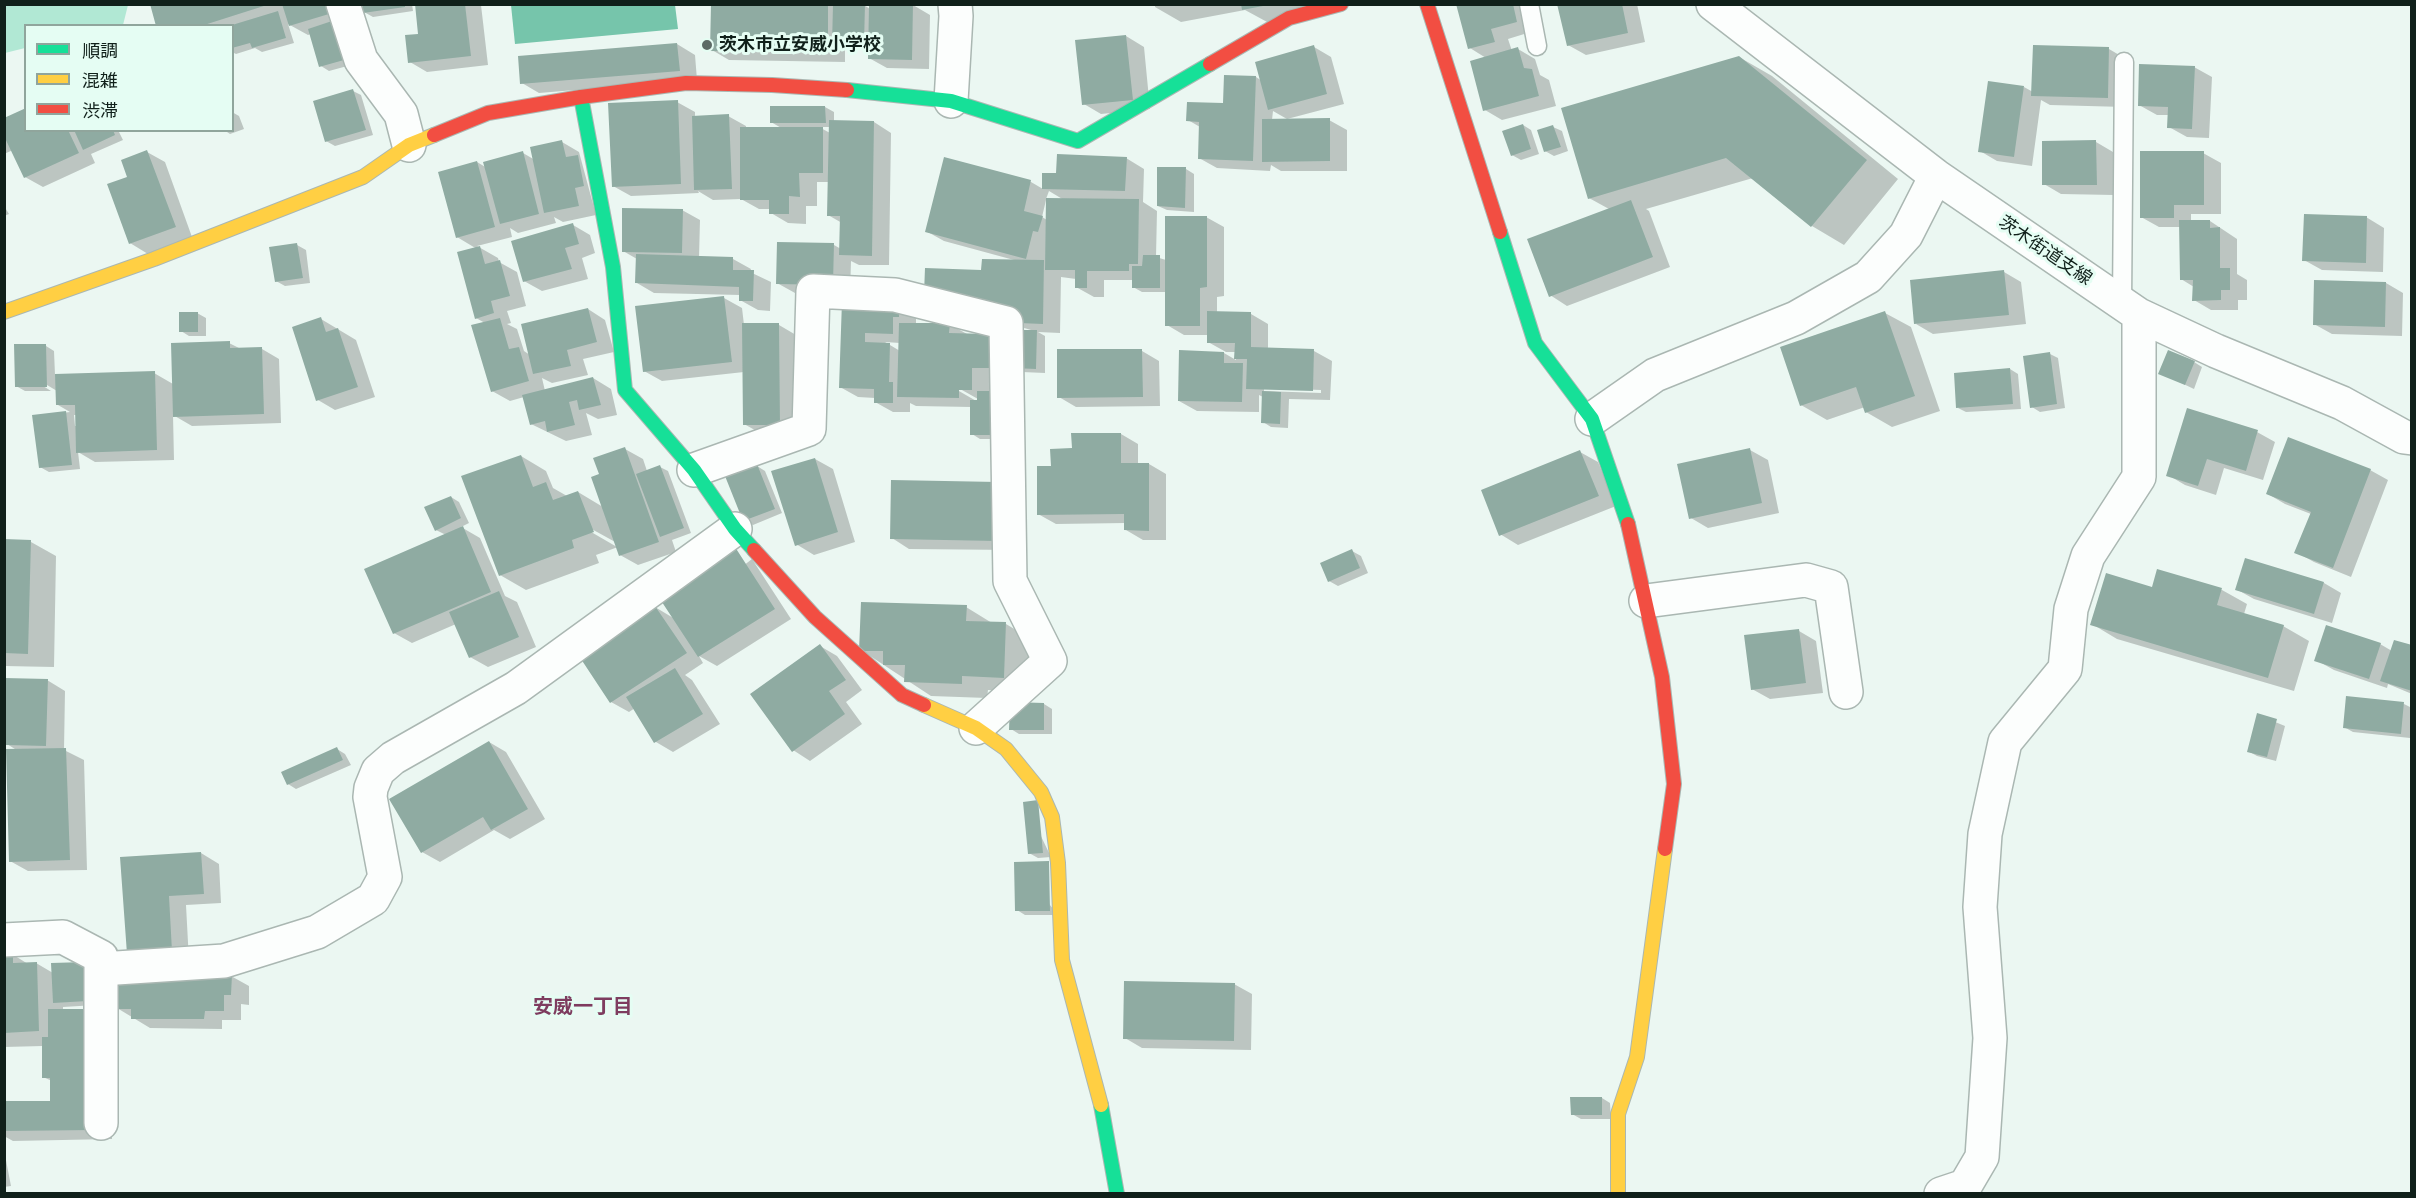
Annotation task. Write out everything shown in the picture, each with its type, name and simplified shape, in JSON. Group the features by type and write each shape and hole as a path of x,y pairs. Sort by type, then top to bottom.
{"street":[{"path":"343,4 361,60 401,114 409,145"},
{"path":"951,101 955,4"},
{"path":"4,312 154,259 363,177 409,145 488,113 580,97 686,83 772,86 871,92 951,101 1078,141 1289,18 1341,4"},
{"path":"1427,4 1535,343 1592,419 1633,537 1662,677 1674,784 1637,1057 1618,1114 1618,1194"},
{"name":"茨木街道支線","path":"1713,4 1936,176 2131,310 2342,403 2404,437 2412,438"},
{"path":"580,97 613,267 625,390 694,470 735,529 815,617 902,695 976,728 1005,749 1041,792 1052,817 1059,872 1062,960 1082,1040 1097,1086 1118,1194"},
{"path":"1592,419 1655,375 1796,318 1868,277 1906,234 1936,176"},
{"path":"694,470 809,429 813,291 895,295 1006,323 1010,581 1050,661 976,728"},
{"path":"1941,1194 1965,1186 1983,1157 1990,1038 1980,907 1985,834 2005,742 2065,669 2071,609 2088,556 2139,477 2131,310"},
{"path":"101,969 224,961 317,932 374,899 385,877 370,797 373,780 378,771 393,758 516,688 735,529"},
{"path":"1646,601 1806,580 1831,587 1845,692"},
{"path":"4,940 63,937 101,957 101,1123"}],"lane":[{"path":"1529,4 1537,46"},
{"path":"2124,62 2131,310"}],"shaded area":[{"path":"5,4 128,5 123,24 24,24 24,48 5,53"},
{"path":"511,5 675,5 678,29 515,44"}],"building":[{"path":"150,4 267,4 207,24 155,24"},
{"path":"282,4 326,4 329,14 289,26"},
{"path":"362,4 405,4 405,7 363,13"},
{"path":"415,4 465,4 471,56 408,63 405,35 418,34"},
{"path":"711,4 828,4 828,53 710,51"},
{"path":"833,4 865,4 864,45 832,44"},
{"path":"869,4 913,4 912,60 868,59"},
{"path":"1241,4 1263,4 1263,6 1242,10"},
{"path":"1456,4 1513,4 1517,22 1491,29 1495,42 1468,49"},
{"path":"1557,4 1622,4 1628,33 1567,46"},
{"path":"278,11 286,38 252,48 250,43 234,47 234,24"},
{"path":"332,21 344,60 319,67 308,29"},
{"path":"1126,35 1133,100 1082,105 1075,40"},
{"path":"677,43 680,71 520,84 518,56"},
{"path":"1314,45 1327,94 1268,110 1255,62"},
{"path":"2033,45 2109,47 2108,98 2031,96"},
{"path":"1518,47 1524,68 1532,69 1539,96 1483,111 1470,61"},
{"path":"1739,56 1867,160 1811,227 1726,158 1588,199 1561,108"},
{"path":"2139,64 2195,66 2192,129 2167,128 2168,107 2138,106"},
{"path":"1224,75 1256,76 1253,161 1198,159 1199,122 1186,121 1187,102 1223,103"},
{"path":"1988,81 2024,86 2014,157 1978,152"},
{"path":"353,89 366,130 325,142 313,101"},
{"path":"678,100 681,184 612,187 608,103"},
{"path":"770,106 825,106 826,123 770,123"},
{"path":"24,109 24,132 69,132 79,153 24,178 4,136 4,118"},
{"path":"729,114 732,189 694,190 692,116"},
{"path":"1330,118 1330,161 1262,162 1262,119"},
{"path":"829,120 874,121 872,256 839,255 840,216 827,216"},
{"path":"1523,124 1531,149 1511,156 1502,131"},
{"path":"1553,125 1561,147 1544,152 1537,130"},
{"path":"740,127 823,127 823,173 799,173 800,197 789,196 789,214 769,214 769,200 740,200"},
{"path":"75,132 114,132 115,135 83,150"},
{"path":"562,140 566,157 578,155 584,186 575,188 579,206 544,213 530,147"},
{"path":"2096,140 2097,185 2042,185 2042,141"},
{"path":"147,150 176,227 129,244 107,184 127,177 121,160"},
{"path":"523,151 539,214 500,224 483,162"},
{"path":"2140,151 2204,151 2204,205 2174,205 2174,218 2140,218"},
{"path":"1057,154 1127,157 1125,191 1042,189 1042,173 1056,173"},
{"path":"944,157 1031,180 1024,211 1043,216 1038,232 1033,231 1026,259 925,232"},
{"path":"477,161 495,227 456,238 438,172"},
{"path":"1157,167 1186,167 1185,208 1157,206"},
{"path":"1046,198 1139,199 1138,264 1129,264 1129,271 1087,271 1087,288 1075,288 1075,270 1045,270"},
{"path":"1631,200 1653,257 1549,297 1527,239"},
{"path":"622,208 683,209 682,253 622,252"},
{"path":"2304,214 2367,216 2366,263 2302,261"},
{"path":"1165,216 1207,216 1207,287 1200,288 1200,326 1165,326"},
{"path":"2179,220 2210,220 2210,228 2220,227 2220,268 2230,268 2230,290 2221,290 2221,300 2192,301 2193,280 2180,280"},
{"path":"573,223 579,244 565,248 572,269 523,282 511,241"},
{"path":"777,242 834,243 833,285 776,284"},
{"path":"297,243 303,278 275,282 269,247"},
{"path":"480,246 485,264 500,260 510,296 491,301 494,313 475,319 457,252"},
{"path":"636,254 733,257 733,270 754,270 753,301 739,301 739,287 635,283"},
{"path":"1143,255 1160,255 1160,288 1132,288 1132,266 1142,266"},
{"path":"982,259 1044,260 1043,324 1018,323 924,294 925,268 981,270"},
{"path":"2004,270 2009,315 1914,324 1910,280"},
{"path":"2314,280 2386,282 2385,327 2313,325"},
{"path":"724,296 732,362 643,372 635,306"},
{"path":"842,301 899,303 899,317 893,317 893,334 865,333 865,342 890,343 889,382 893,382 893,403 874,403 874,389 839,388"},
{"path":"588,308 597,342 567,350 571,366 533,374 521,324"},
{"path":"1207,311 1251,312 1251,347 1314,349 1313,391 1246,389 1247,359 1234,359 1235,343 1207,343"},
{"path":"1885,311 1915,396 1865,413 1856,387 1800,406 1780,347"},
{"path":"179,312 198,312 198,332 179,332"},
{"path":"321,317 326,332 338,328 358,387 316,401 292,327"},
{"path":"500,318 509,349 519,347 529,381 491,392 471,325"},
{"path":"742,323 779,323 780,425 743,425"},
{"path":"899,323 950,323 949,333 989,334 989,368 972,368 972,390 959,390 959,398 897,397"},
{"path":"1013,330 1037,330 1036,369 1012,368"},
{"path":"230,341 230,348 262,347 264,414 173,417 171,343"},
{"path":"14,344 46,344 47,387 15,387"},
{"path":"1057,349 1142,349 1143,397 1057,398"},
{"path":"1179,350 1224,352 1224,363 1243,363 1242,402 1178,401"},
{"path":"2168,350 2195,361 2185,385 2158,374"},
{"path":"2050,352 2057,404 2030,408 2023,356"},
{"path":"2010,368 2013,404 1956,408 1954,373"},
{"path":"155,371 157,450 76,453 75,405 56,405 55,374"},
{"path":"593,377 601,405 579,410 577,400 569,402 575,425 547,432 545,421 530,425 522,395"},
{"path":"977,391 998,391 998,435 970,435 970,400 977,400"},
{"path":"1262,391 1281,392 1280,424 1261,423"},
{"path":"2187,408 2258,430 2246,471 2207,459 2198,486 2166,476"},
{"path":"66,411 72,465 39,468 32,415"},
{"path":"1071,433 1121,433 1121,463 1149,463 1149,531 1124,530 1124,514 1037,515 1037,466 1051,466 1050,449 1072,448"},
{"path":"2288,437 2371,469 2333,568 2294,553 2311,512 2266,494"},
{"path":"625,447 659,542 619,556 591,477 599,474 593,458"},
{"path":"1750,448 1762,503 1689,519 1677,464"},
{"path":"1580,450 1599,496 1499,536 1481,490"},
{"path":"521,455 533,487 546,482 553,500 578,491 594,532 572,540 574,548 499,576 461,476"},
{"path":"815,458 838,532 795,546 771,471"},
{"path":"757,464 775,509 743,521 725,476"},
{"path":"660,465 684,528 660,537 636,474"},
{"path":"891,480 998,482 997,541 890,539"},
{"path":"451,496 461,518 435,531 424,507"},
{"path":"463,526 491,592 393,634 364,569"},
{"path":"4,539 31,540 28,654 4,653"},
{"path":"735,547 775,609 698,657 658,596"},
{"path":"1352,549 1360,568 1328,582 1320,563"},
{"path":"2245,558 2324,582 2314,614 2235,590"},
{"path":"2157,569 2222,588 2217,605 2284,625 2268,678 2090,625 2106,573 2152,587"},
{"path":"499,591 519,637 469,658 449,612"},
{"path":"861,602 967,605 966,621 1006,622 1004,678 962,676 962,684 904,682 905,665 883,665 883,651 859,651"},
{"path":"655,606 687,653 610,703 579,656"},
{"path":"2326,625 2381,643 2369,679 2314,661"},
{"path":"1799,629 1806,683 1751,690 1744,635"},
{"path":"2394,640 2412,645 2412,691 2380,681"},
{"path":"820,644 846,680 829,691 845,714 792,752 750,694"},
{"path":"675,668 703,714 654,743 626,697"},
{"path":"4,678 48,679 46,746 6,745"},
{"path":"2346,696 2404,702 2401,734 2343,728"},
{"path":"1010,702 1044,703 1044,730 1009,730"},
{"path":"2257,713 2277,719 2267,757 2247,752"},
{"path":"489,741 528,809 491,830 483,817 421,853 389,799"},
{"path":"337,747 343,760 287,785 281,772"},
{"path":"66,748 70,860 9,862 6,749"},
{"path":"1038,800 1043,853 1028,854 1023,802"},
{"path":"201,852 204,894 169,896 172,951 127,954 120,857"},
{"path":"1049,861 1050,911 1015,911 1014,862"},
{"path":"4,953 13,953 13,963 37,962 39,1031 4,1033"},
{"path":"86,962 88,1001 53,1003 51,963"},
{"path":"116,973 232,975 231,995 224,995 224,1011 205,1011 204,1019 131,1019 131,1009 115,1009"},
{"path":"1124,981 1235,983 1234,1041 1123,1039"},
{"path":"48,1009 95,1009 95,1130 4,1131 4,1101 50,1101 50,1078 42,1078 42,1037 48,1037"},
{"path":"1570,1097 1602,1097 1602,1115 1571,1115"}],"traffic: fast":[{"path":"847,90 951,101 1078,141 1210,64"},
{"path":"581,97 613,267 625,390 694,470 735,529 754,550"},
{"path":"1500,232 1535,343 1592,419 1628,524"},
{"path":"1101,1105 1117,1194"}],"traffic: slow":[{"path":"4,312 154,259 363,177 409,145 434,135"},
{"path":"924,705 976,728 1006,749 1041,792 1052,817 1058,863 1062,960 1101,1105"},
{"path":"1618,1194 1618,1114 1637,1057 1665,849"}],"traffic: jam":[{"path":"1210,64 1289,18 1341,4"},
{"path":"1427,4 1500,232"},
{"path":"434,135 488,113 581,97 686,83 847,90"},
{"path":"1628,524 1662,677 1674,784 1665,849"},
{"path":"754,550 815,617 902,695 924,705"}],"place":[{"name":"茨木市立安威小学校","path":"707,45"}],"district":[{"name":"安威一丁目","path":"583,1007"}]}
